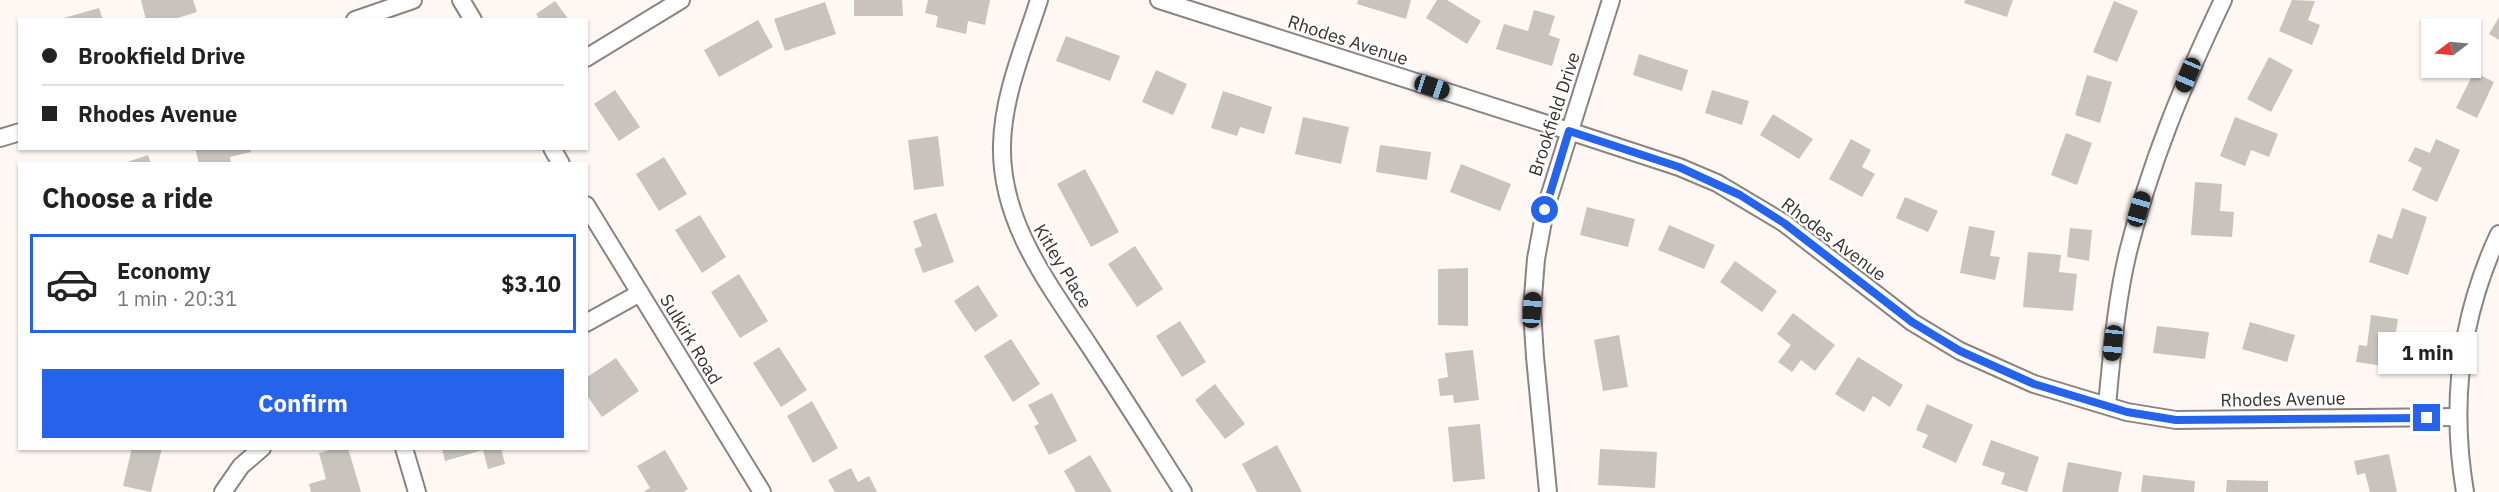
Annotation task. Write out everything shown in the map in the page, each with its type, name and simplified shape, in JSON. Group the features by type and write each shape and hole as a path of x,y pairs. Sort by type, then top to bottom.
{"street":[{"path":"361,18 413,0"},
{"path":"461,0 471,18"},
{"path":"588,57 681,0"},
{"name":"Kitley Place","path":"1039,0 1004,114 1002,156 1010,207 1029,252 1183,492"},
{"name":"Rhodes Avenue","path":"1159,0 1679,167 1725,187 1784,223 1889,306 1960,351 2034,384 2127,412 2176,420 2458,417"},
{"name":"Brookfield Drive","path":"1548,492 1534,357 1532,310 1536,259 1545,210 1611,0"},
{"path":"2107,405 2115,322 2139,209 2161,140 2220,1"},
{"path":"0,138 18,133"},
{"name":"Sulkirk Road","path":"588,209 762,492"},
{"path":"2465,492 2458,417 2461,362 2478,285 2499,234"},
{"path":"588,322 640,293"},
{"path":"223,492 241,466 260,450"},
{"path":"405,450 417,492"}],"building":[{"path":"141,0 193,0 197,12 178,18 146,18"},
{"path":"854,0 902,0 903,16 854,16"},
{"path":"928,0 990,0 985,25 968,21 966,34 936,27 938,16 925,13"},
{"path":"1358,0 1411,0 1406,19 1357,4"},
{"path":"1437,0 1447,0 1481,21 1467,44 1426,18"},
{"path":"1965,0 2013,0 2007,17 1964,3"},
{"path":"2292,0 2315,1 2308,20 2320,25 2312,45 2279,31"},
{"path":"555,1 568,18 539,18 536,14"},
{"path":"2114,1 2138,11 2117,62 2093,52"},
{"path":"825,2 836,34 785,51 774,19"},
{"path":"99,8 102,18 64,18"},
{"path":"1534,10 1555,16 1549,35 1560,39 1552,66 1496,49 1504,24 1528,31"},
{"path":"2499,17 2499,40 2489,34"},
{"path":"758,20 773,47 719,77 704,50"},
{"path":"1066,36 1120,56 1110,81 1056,61"},
{"path":"1639,54 1688,70 1682,91 1633,75"},
{"path":"2269,57 2293,70 2271,112 2247,99"},
{"path":"1156,70 1187,84 1173,115 1142,102"},
{"path":"2087,75 2112,82 2100,123 2075,115"},
{"path":"2481,76 2494,82 2477,118 2456,108 2471,78 2481,78"},
{"path":"615,90 640,127 619,141 594,104"},
{"path":"1712,90 1749,101 1742,125 1705,113"},
{"path":"1223,91 1272,107 1264,134 1240,127 1237,136 1211,128"},
{"path":"1773,114 1813,139 1799,159 1760,135"},
{"path":"1303,117 1349,127 1341,164 1295,154"},
{"path":"2235,117 2278,134 2269,157 2251,150 2245,166 2220,156"},
{"path":"2066,133 2092,143 2077,185 2051,175"},
{"path":"938,136 944,186 914,190 908,140"},
{"path":"1851,139 1871,150 1862,167 1875,174 1862,197 1829,179"},
{"path":"2436,139 2460,150 2437,202 2412,190 2422,168 2408,161 2415,147 2430,153"},
{"path":"1380,145 1431,152 1427,180 1376,172"},
{"path":"196,150 250,150 251,152 230,157 231,162 198,162"},
{"path":"148,155 150,162 127,162"},
{"path":"664,157 687,194 659,211 636,174"},
{"path":"1461,164 1511,184 1500,211 1450,192"},
{"path":"1085,169 1119,232 1091,247 1057,184"},
{"path":"2195,182 2222,184 2220,211 2234,212 2232,237 2191,235"},
{"path":"1905,197 1938,211 1928,232 1896,218"},
{"path":"1587,207 1635,219 1628,247 1580,235"},
{"path":"2402,208 2427,217 2408,275 2369,262 2378,234 2392,239"},
{"path":"936,213 954,262 923,273 914,249 922,246 913,221"},
{"path":"700,215 726,257 702,273 675,230"},
{"path":"1669,225 1715,245 1704,269 1658,250"},
{"path":"1969,226 1995,231 1990,256 2000,257 1995,280 1960,273"},
{"path":"2070,228 2092,230 2089,261 2067,257"},
{"path":"1135,246 1163,289 1137,307 1108,264"},
{"path":"2028,252 2061,255 2059,272 2077,274 2073,311 2023,307"},
{"path":"1735,261 1777,291 1762,312 1720,282"},
{"path":"1468,268 1468,326 1438,325 1438,269"},
{"path":"739,274 768,321 740,338 711,292"},
{"path":"978,285 998,316 975,332 954,301"},
{"path":"1793,313 1835,345 1815,371 1801,360 1792,372 1778,362 1791,345 1777,334"},
{"path":"2371,315 2398,319 2391,367 2356,362 2359,345 2367,346"},
{"path":"1180,321 1206,362 1182,377 1156,336"},
{"path":"2250,322 2295,335 2287,362 2242,349"},
{"path":"2157,326 2209,332 2205,359 2153,353"},
{"path":"1619,335 1628,387 1603,391 1594,340"},
{"path":"1011,339 1040,384 1013,402 984,356"},
{"path":"779,347 807,390 781,407 753,363"},
{"path":"1473,350 1479,400 1454,403 1453,395 1440,396 1438,379 1448,377 1445,353"},
{"path":"1858,357 1903,385 1890,407 1873,396 1864,412 1835,394"},
{"path":"616,358 639,391 602,417 588,397 588,377"},
{"path":"1215,384 1245,424 1225,439 1195,400"},
{"path":"1052,393 1077,441 1049,455 1034,426 1039,424 1028,405"},
{"path":"812,401 838,448 813,463 787,416"},
{"path":"1927,404 1973,425 1956,463 1922,447 1928,435 1916,430"},
{"path":"1480,424 1485,479 1453,482 1448,427"},
{"path":"1991,440 2039,457 2027,492 2001,484 2005,473 1982,465"},
{"path":"1277,445 1302,492 1257,492 1242,464"},
{"path":"1600,449 1657,452 1655,488 1598,485"},
{"path":"132,450 162,450 151,492 123,486"},
{"path":"329,450 349,450 361,492 311,492 309,484 326,479 319,453"},
{"path":"442,450 483,450 445,461"},
{"path":"483,450 502,450 505,464 488,469"},
{"path":"665,450 688,489 683,492 643,492 650,488 637,466"},
{"path":"2389,454 2397,492 2370,492 2365,473 2357,475 2354,461"},
{"path":"1090,455 1112,492 1076,492 1064,471"},
{"path":"2068,462 2122,472 2118,492 2062,492"},
{"path":"851,468 858,482 869,476 877,492 835,492 828,480"},
{"path":"2143,475 2195,481 2194,492 2141,492"},
{"path":"2227,480 2268,481 2268,492 2226,492"}],"route":[{"path":"1545,210 1569,131 1679,167 1740,195 1784,223 1912,322 1960,351 2034,384 2127,412 2176,420 2427,418"}]}
